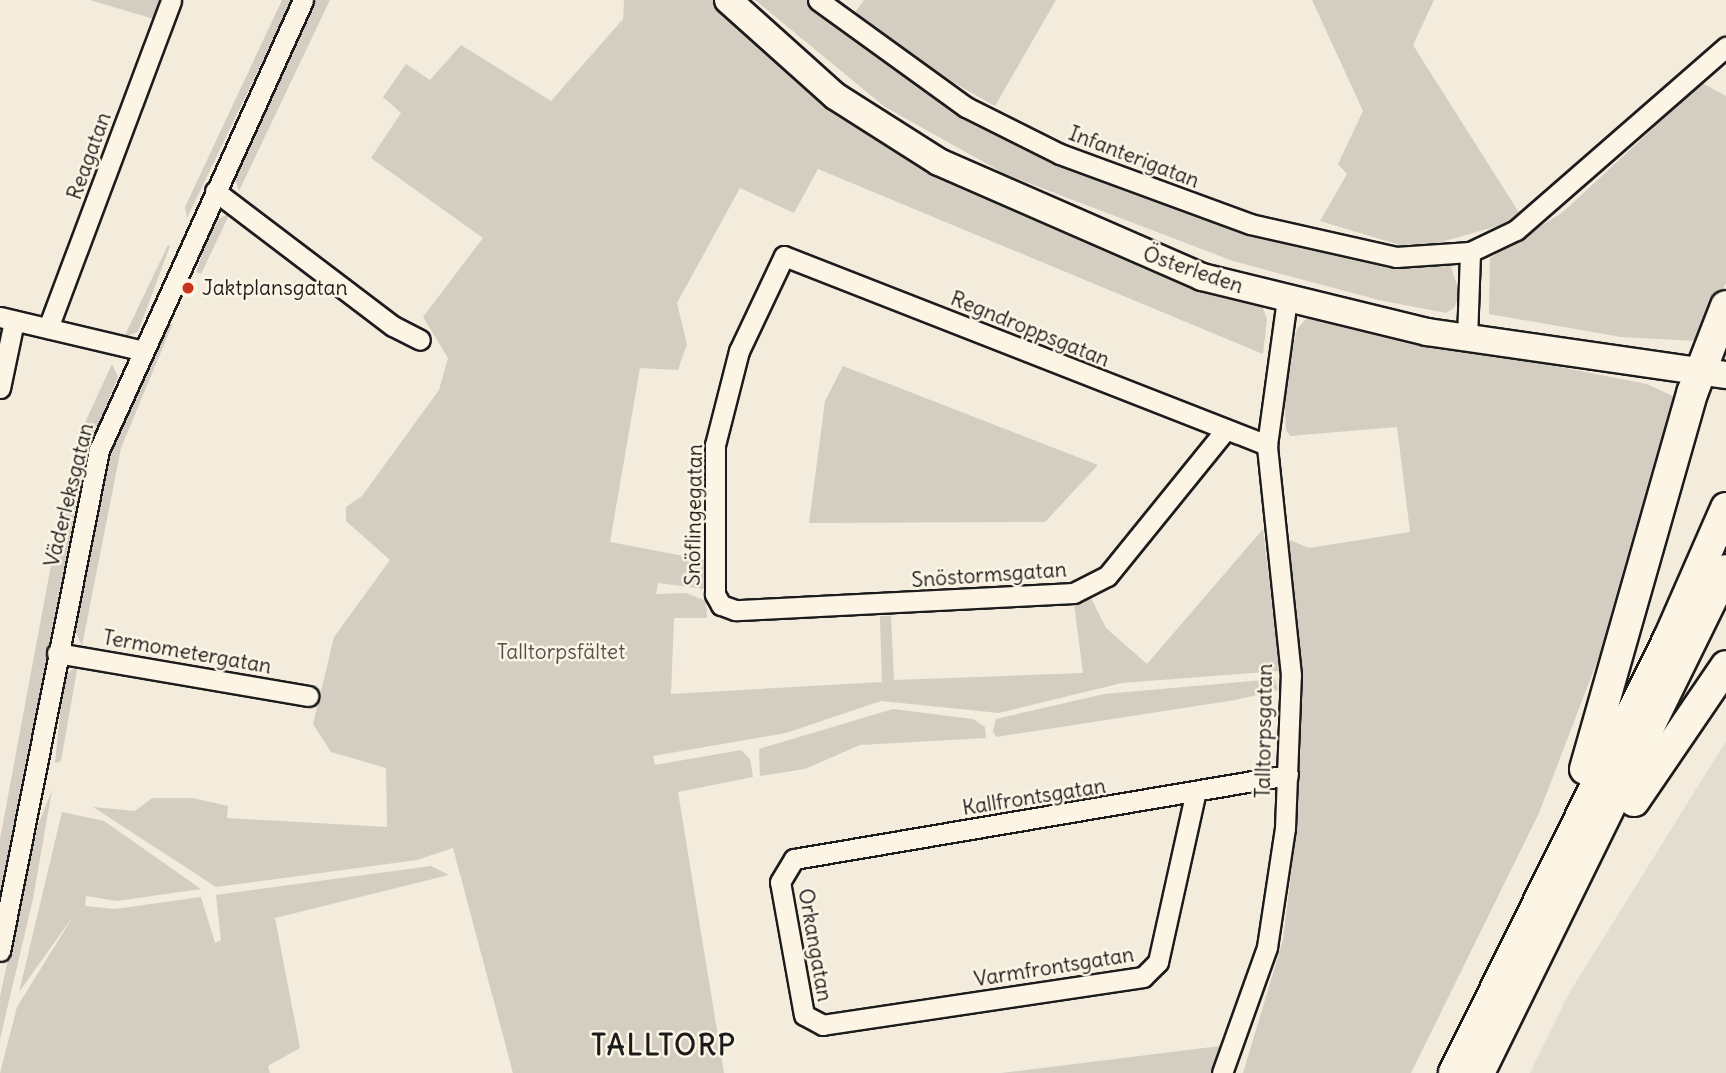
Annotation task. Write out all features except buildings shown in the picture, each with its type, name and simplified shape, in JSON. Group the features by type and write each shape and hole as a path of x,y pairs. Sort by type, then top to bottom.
{"highway":[{"path":"1555,867 1553,842 1608,704 1713,374 1726,306"},
{"path":"1454,1073 1726,508"},
{"path":"1479,1073 1605,823 1726,570"},
{"path":"1605,823 1624,817 1726,666"}],"main road":[{"name":"Österleden","path":"728,0 835,96 939,162 1202,277 1467,339 1713,374"}],"street":[{"name":"Reagatan","path":"47,328 172,0"},
{"name":"Väderleksgatan","path":"0,951 99,450 141,349 303,0"},
{"name":"Infanterigatan","path":"818,0 966,107 1150,190 1367,254 1470,252 1546,209 1726,47"},
{"path":"215,191 393,326 420,340"},
{"path":"1467,339 1470,252"},
{"name":"Regndroppsgatan","path":"778,260 800,260 1223,433 1267,445"},
{"name":"Snöflingegatan","path":"726,608 715,594 715,445 739,351 778,260"},
{"name":"Talltorpsgatan","path":"1222,1073 1267,947 1288,775 1291,676 1267,445 1287,299"},
{"path":"0,388 7,319 141,349"},
{"name":"Snöstormsgatan","path":"726,608 1060,596 1090,587 1149,528 1223,433"},
{"name":"Termometergatan","path":"57,653 308,696"},
{"name":"Kallfrontsgatan","path":"788,862 1195,794 1288,775"},
{"name":"Varmfrontsgatan","path":"823,1025 1153,971 1195,794"},
{"name":"Orkangatan","path":"788,862 780,882 804,1015 823,1025"}],"shaded area":[{"path":"1726,741 1726,1073 1530,1073 1568,995"}],"green space":[{"path":"90,0 164,0 157,20"},
{"path":"282,0 292,0 187,218 185,207"},
{"path":"315,0 330,0 239,191 234,177"},
{"name":"Talltorpsfältet","path":"624,0 719,0 799,80 1262,305 1267,320 1263,354 818,169 794,213 740,188 677,303 687,344 678,370 640,368 610,542 705,560 704,589 658,583 656,594 686,593 706,601 707,618 674,618 671,694 882,682 880,616 891,616 894,680 1083,673 1074,604 1091,598 1106,628 1147,664 1263,529 1280,671 1122,683 999,713 881,701 786,733 653,756 655,765 741,750 750,759 753,777 678,792 724,1073 513,1073 453,848 417,860 216,887 93,807 135,811 152,798 193,798 228,806 227,818 387,827 386,768 331,752 313,724 334,637 390,560 346,521 346,507 362,496 439,390 448,358 423,317 483,238 371,158 401,113 383,97 406,64 430,80 461,45 551,101 623,19"},
{"path":"755,0 812,0 878,56 931,91 1221,221 1356,260 1450,264 1460,294 1454,308 1446,313 1379,300 1233,261 1005,174 885,107"},
{"path":"864,0 1056,0 995,106 885,44 853,15"},
{"path":"1312,0 1434,0 1413,45 1523,219 1434,244 1400,245 1320,221 1347,174 1338,164 1363,111"},
{"path":"1702,83 1726,96 1726,283 1696,341 1621,337 1489,314 1490,258 1563,212"},
{"path":"230,213 201,274 196,272 214,221"},
{"path":"168,245 170,246 138,332 124,337"},
{"path":"1307,318 1647,384 1681,400 1603,646 1539,813 1411,1073 1243,1073 1283,940 1297,825 1301,739 1285,538 1309,548 1410,532 1397,427 1290,436 1286,430 1284,383 1297,329"},
{"path":"173,323 121,448 82,646 74,629 103,471 164,327"},
{"path":"112,364 118,377 86,455 0,900 0,839 65,490 82,429"},
{"path":"843,366 1098,465 1045,522 809,523 825,401"},
{"path":"78,664 61,761 55,763 64,677"},
{"path":"1275,679 1278,690 1235,700 996,737 993,731 996,719 1104,694"},
{"path":"893,709 973,719 985,727 986,738 860,745 805,769 760,776 759,749"},
{"path":"52,790 33,899 0,1039 0,996 38,825"},
{"path":"62,812 104,821 201,889 117,901 86,896 85,906 115,909 201,897 215,943 221,940 216,895 431,866 449,875 275,918 300,1048 268,1066 270,1073 0,1073 17,1007 74,915 19,992"},
{"path":"1228,1045 1215,1073 1001,1073"}],"place":[{"name":"Jaktplansgatan","path":"188,288"}],"district":[{"name":"TALLTORP","path":"664,1045"}]}
